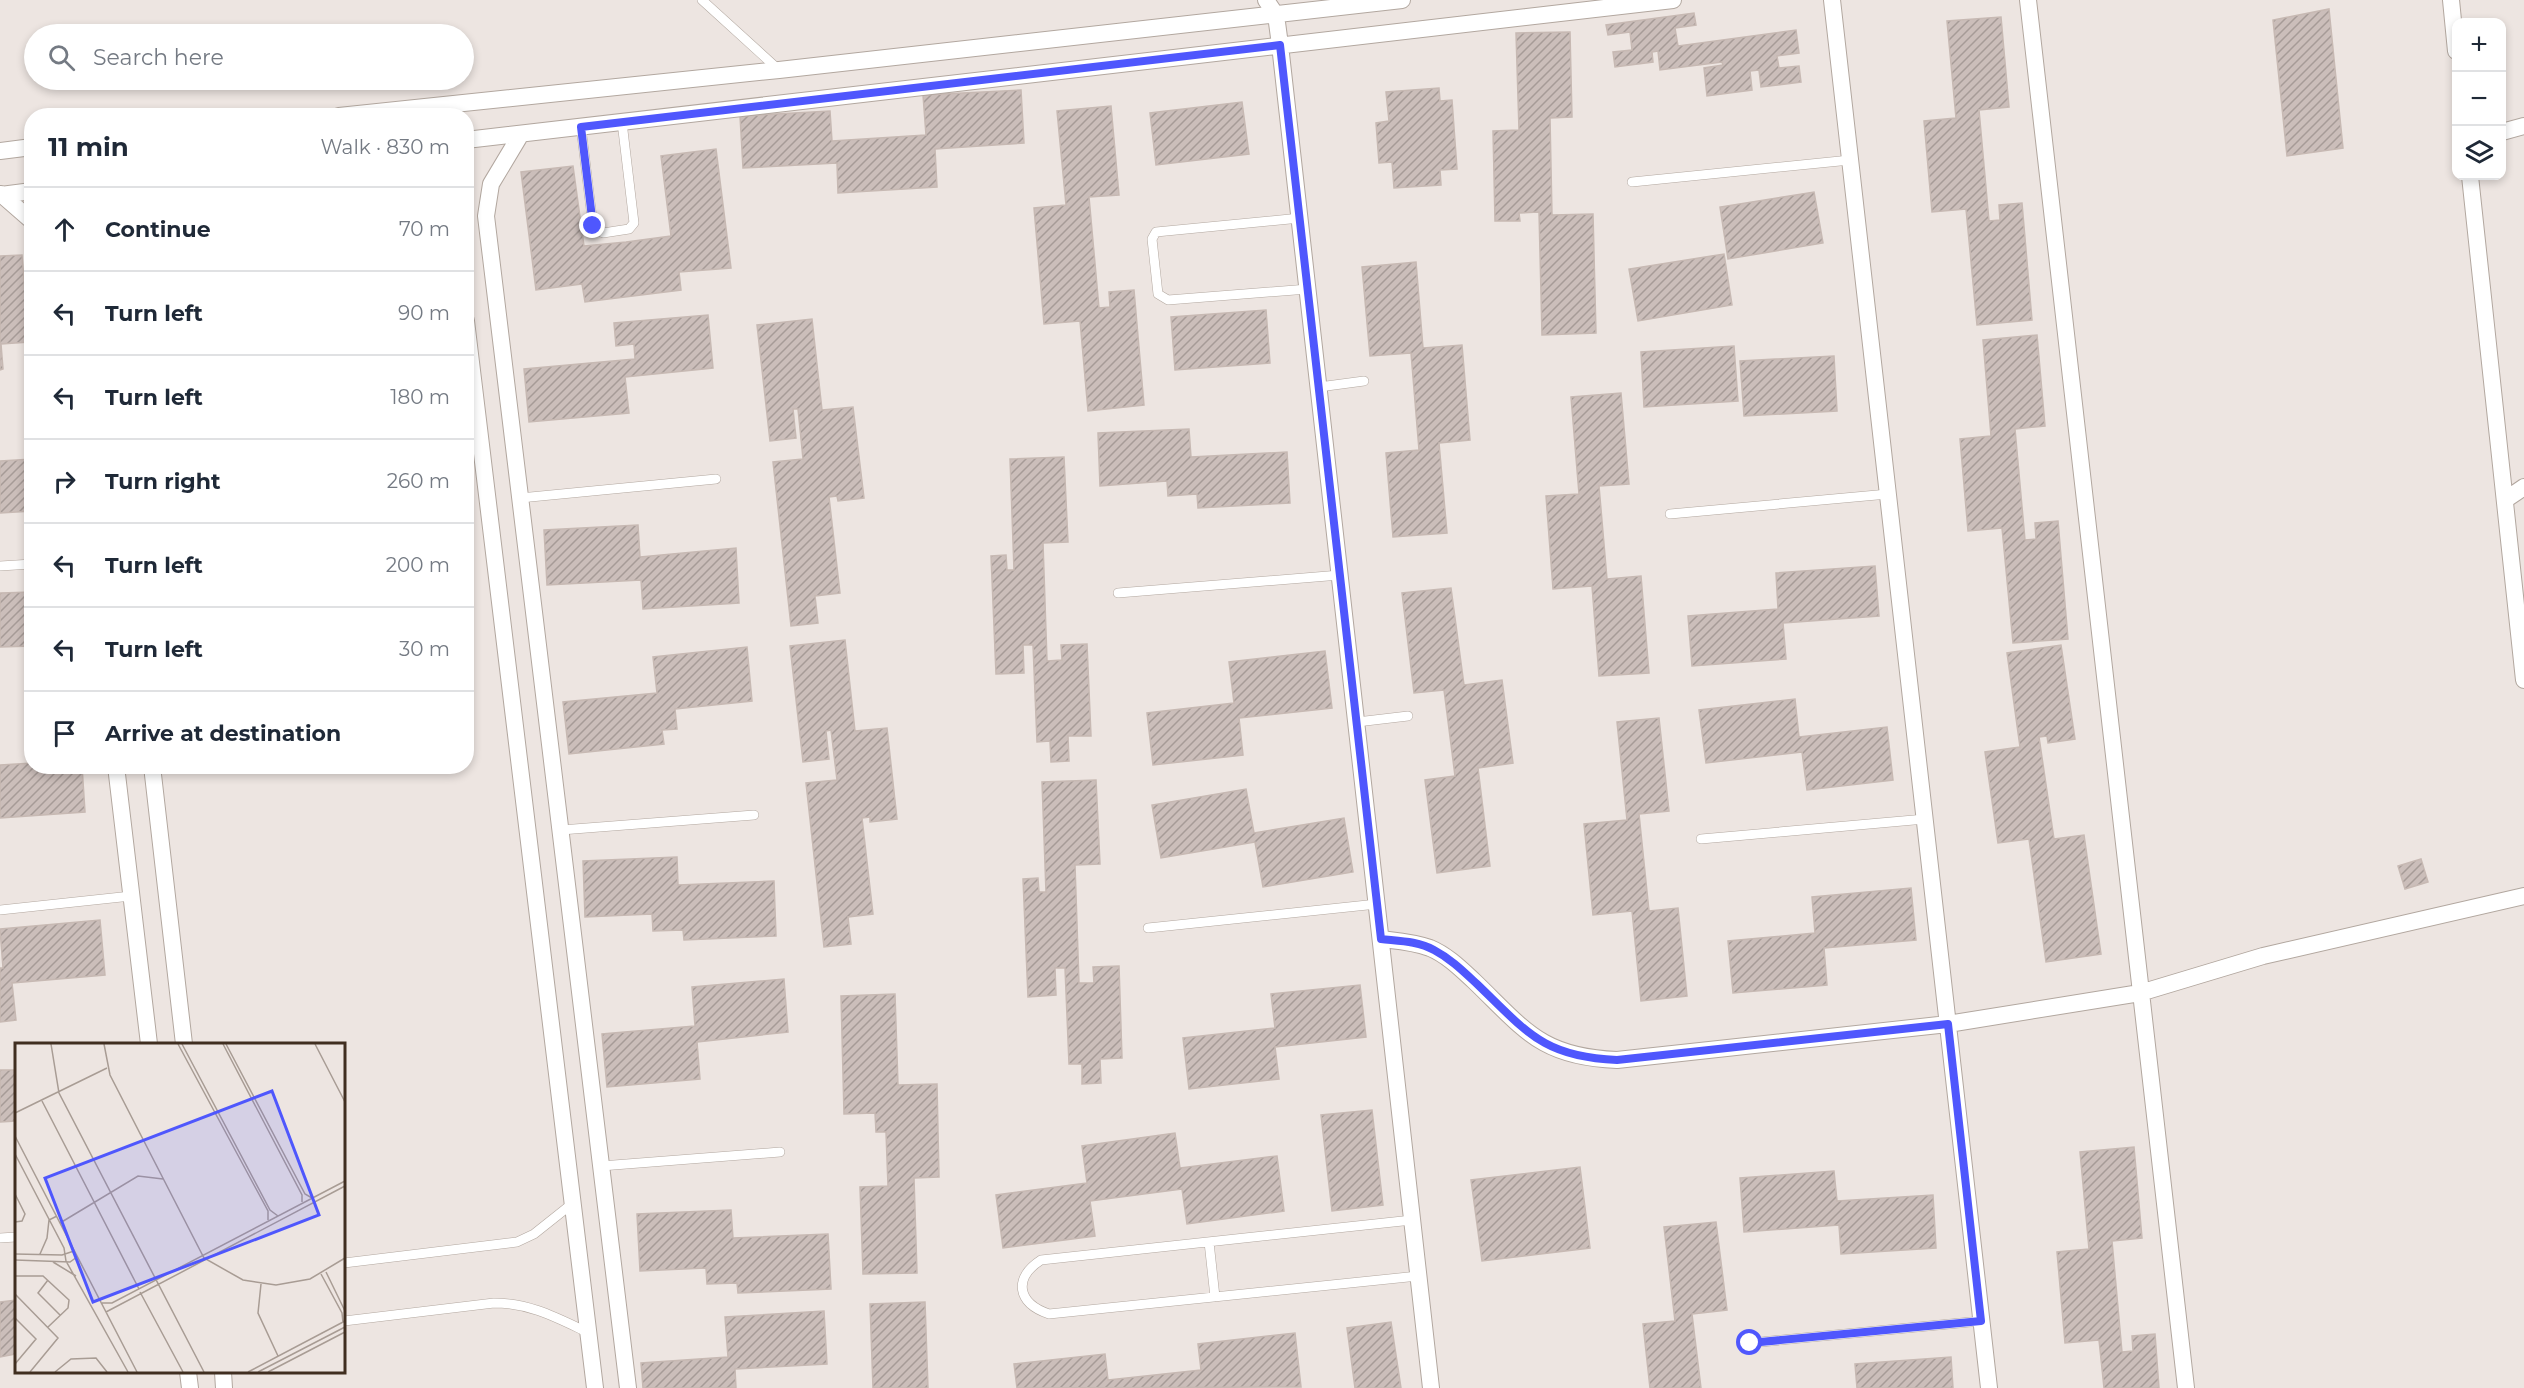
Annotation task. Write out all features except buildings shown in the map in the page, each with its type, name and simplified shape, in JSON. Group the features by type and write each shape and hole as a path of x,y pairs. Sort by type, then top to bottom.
{"street":[{"path":"1266,0 1275,15 1280,45 1431,1388"},
{"path":"416,108 1402,0"},
{"path":"474,139 1673,0"},
{"path":"1832,0 1989,1388"},
{"path":"2028,0 2186,1388"},
{"path":"2451,0 2453,18"},
{"path":"2506,131 2524,126"},
{"path":"521,134 491,184 486,216 628,1388"},
{"path":"0,151 24,148"},
{"path":"2470,180 2524,680"},
{"path":"1,194 24,192"},
{"path":"1,194 24,214"},
{"path":"474,387 595,1388"},
{"path":"2505,500 2524,487"},
{"path":"2510,552 2524,567"},
{"path":"117,774 149,1043"},
{"path":"153,774 184,1043"},
{"path":"1381,939 1416,943 1432,949 1461,969 1534,1038 1560,1052 1588,1059 1617,1060 1948,1024 2140,993 2263,956 2524,896"},
{"path":"188,1373 190,1388"}],"lane":[{"path":"702,0 779,70"},
{"path":"581,127 593,226 603,233 629,230 634,223 622,122"},
{"path":"1632,182 1850,160"},
{"path":"1300,218 1156,232 1152,239 1158,294 1168,300 1308,289"},
{"path":"1320,387 1364,381"},
{"path":"520,498 716,479"},
{"path":"1670,514 1888,494"},
{"path":"0,566 24,564"},
{"path":"1118,593 1340,575"},
{"path":"1357,722 1408,716"},
{"path":"561,830 754,814"},
{"path":"1701,839 1924,819"},
{"path":"0,910 131,896"},
{"path":"1148,928 1377,904"},
{"path":"601,1166 780,1152"},
{"path":"345,1263 517,1242 534,1234 573,1203"},
{"path":"1412,1220 1041,1260 1028,1268 1022,1282 1024,1297 1034,1309 1049,1314 1418,1276"},
{"path":"0,1239 15,1237"},
{"path":"1209,1242 1215,1297"},
{"path":"345,1321 494,1303 514,1303 534,1308 588,1333"},
{"path":"1750,1343 1981,1321"}],"route":[{"path":"593,226 581,127 1280,45 1381,939 1416,943 1432,949 1461,969 1534,1038 1560,1052 1588,1059 1617,1060 1948,1024 1981,1321 1750,1343"}]}
